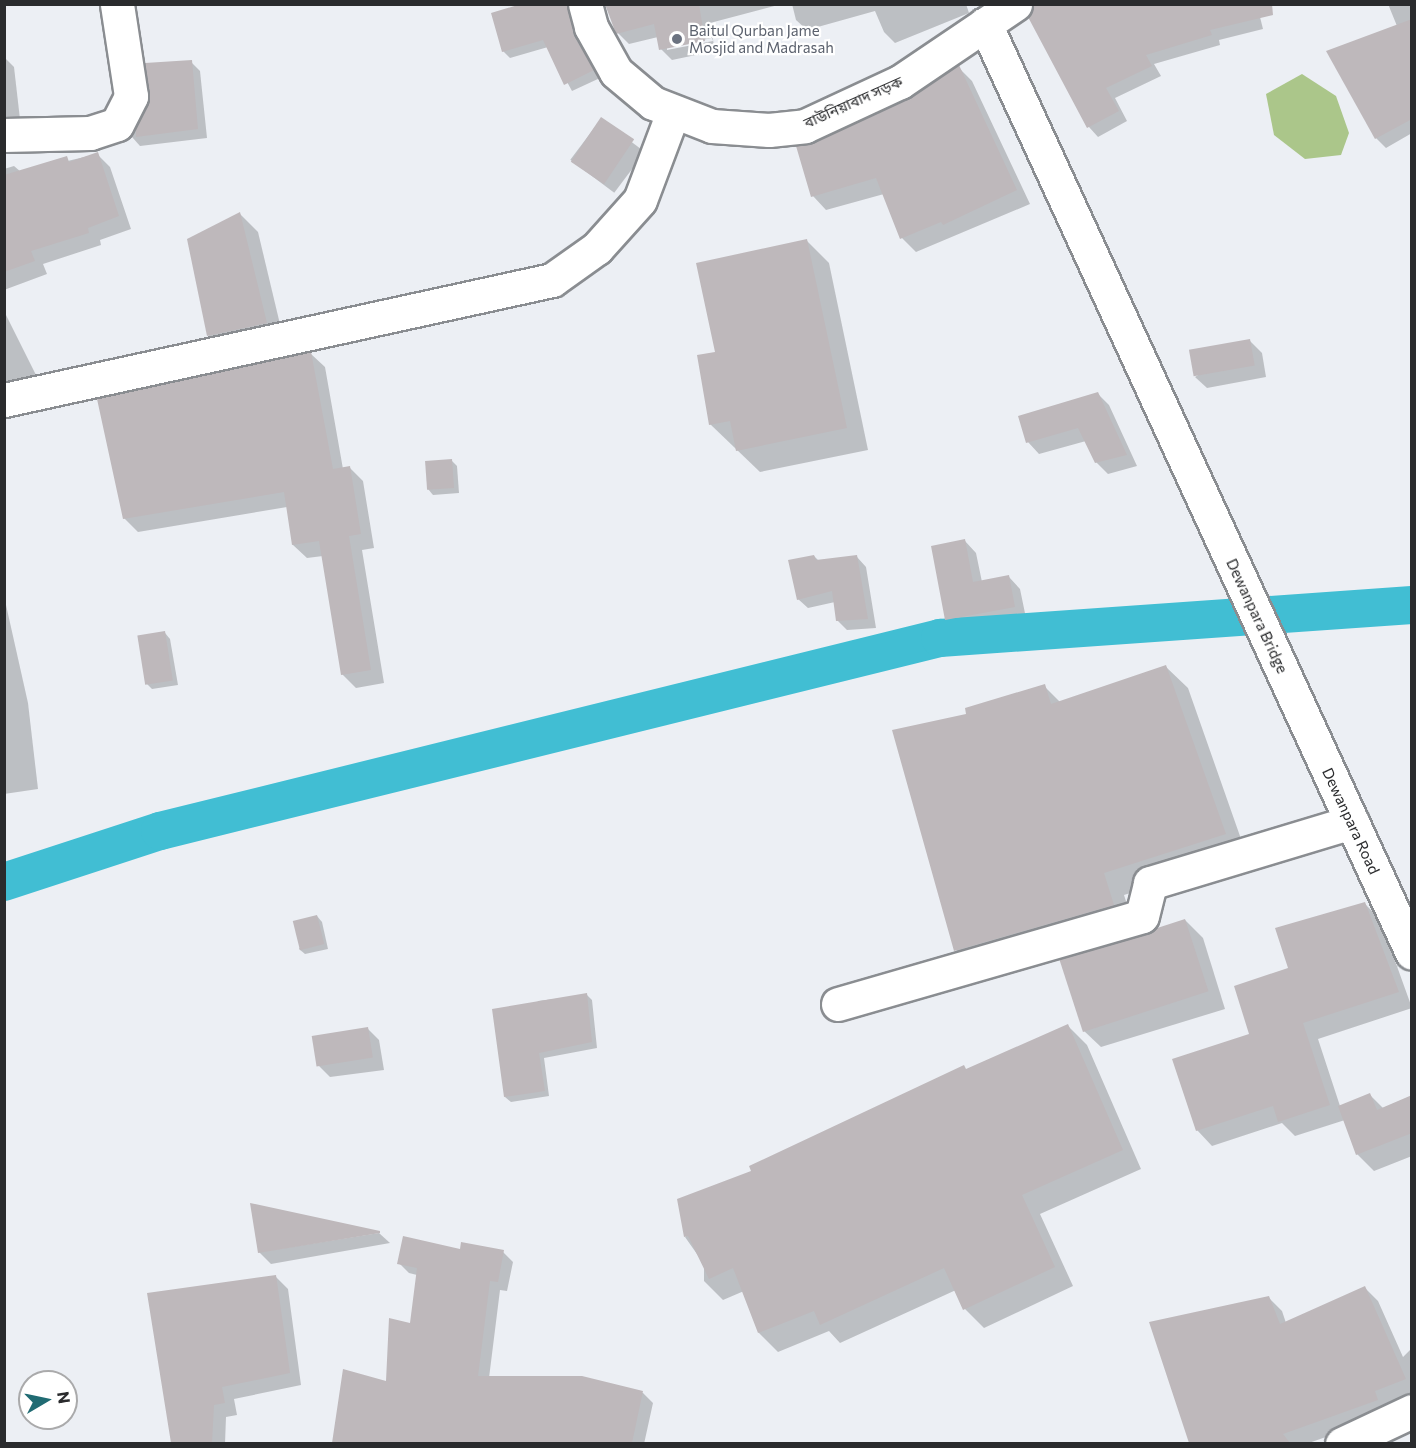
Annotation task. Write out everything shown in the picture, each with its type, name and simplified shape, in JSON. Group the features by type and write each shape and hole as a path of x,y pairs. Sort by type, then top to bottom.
{"street":[{"path":"4,135 90,133 117,124 130,96 117,4"},
{"name":"বাউনিয়াবাদ সড়ক","path":"585,4 591,27 616,72 653,103 712,126 769,130 805,126 900,82 1015,4"},
{"name":"Dewanpara Bridge","path":"985,24 1291,690"},
{"path":"4,399 552,280 597,248 640,200 673,112"},
{"name":"Dewanpara Road","path":"1291,690 1412,953"},
{"path":"838,1004 1142,916 1150,883 1352,822"},
{"path":"1342,1443 1412,1411"}],"green space":[{"path":"1302,74 1336,96 1349,133 1341,155 1305,159 1274,135 1266,94"}],"building":[{"path":"521,4 567,4 574,36 594,70 564,85 543,40 502,52 491,13"},
{"path":"605,4 699,4 705,41 659,50 654,24 616,34"},
{"path":"1033,4 1272,4 1273,15 1210,30 1212,35 1146,55 1152,66 1106,88 1119,111 1087,128 1028,17"},
{"path":"1412,19 1412,119 1375,139 1326,51"},
{"path":"192,60 198,129 136,137 136,129 150,94 145,63"},
{"path":"959,65 1017,190 943,225 941,222 900,239 876,178 811,197 796,146 813,143 908,99"},
{"path":"601,117 634,139 604,184 571,162"},
{"path":"98,152 119,216 88,228 89,233 31,251 35,261 4,272 4,175 67,156 69,162"},
{"path":"240,212 267,323 207,336 187,239"},
{"path":"807,239 847,428 736,451 730,421 709,425 697,355 715,352 696,263"},
{"path":"1250,339 1255,366 1194,376 1189,350"},
{"path":"311,352 333,469 350,466 361,534 349,536 371,670 341,675 319,541 292,545 284,492 123,519 97,399"},
{"path":"1098,392 1127,455 1095,463 1078,428 1026,443 1018,416"},
{"path":"452,459 454,488 427,490 425,461"},
{"path":"965,539 973,582 1009,575 1015,607 945,620 931,546"},
{"path":"814,555 816,560 857,555 868,619 836,621 832,591 797,600 788,560"},
{"path":"165,631 173,680 145,685 137,635"},
{"path":"1166,665 1226,834 1104,873 1114,905 954,951 892,730 966,714 965,708 1045,684 1051,704"},
{"path":"1365,902 1399,992 1303,1023 1330,1105 1278,1122 1273,1106 1196,1131 1172,1059 1249,1034 1234,986 1288,968 1275,928"},
{"path":"317,915 324,944 300,950 293,921"},
{"path":"1185,919 1208,991 1083,1032 1059,960"},
{"path":"587,993 592,1042 539,1053 545,1091 504,1097 492,1009"},
{"path":"1068,1024 1123,1150 1022,1195 1055,1267 963,1310 944,1268 820,1325 814,1311 758,1333 733,1268 709,1279 688,1236 684,1237 677,1199 751,1171 749,1166 964,1065 966,1069"},
{"path":"368,1027 373,1058 317,1067 312,1036"},
{"path":"1370,1093 1377,1110 1412,1095 1412,1133 1356,1155 1338,1106"},
{"path":"250,1203 380,1231 380,1233 258,1253"},
{"path":"403,1236 460,1249 461,1242 504,1250 498,1282 490,1281 478,1376 582,1376 643,1391 632,1443 332,1443 343,1369 386,1381 389,1318 410,1323 417,1268 397,1264"},
{"path":"276,1275 290,1373 222,1387 225,1403 214,1405 212,1443 171,1443 147,1293"},
{"path":"1365,1286 1406,1379 1375,1391 1378,1400 1283,1434 1290,1443 1189,1443 1149,1322 1269,1296 1280,1324"}],"waterway":[{"path":"4,882 160,831 940,638 1412,605"}],"place":[{"name":"Baitul Qurban Jame Mosjid and Madrasah","path":"677,39"}]}
